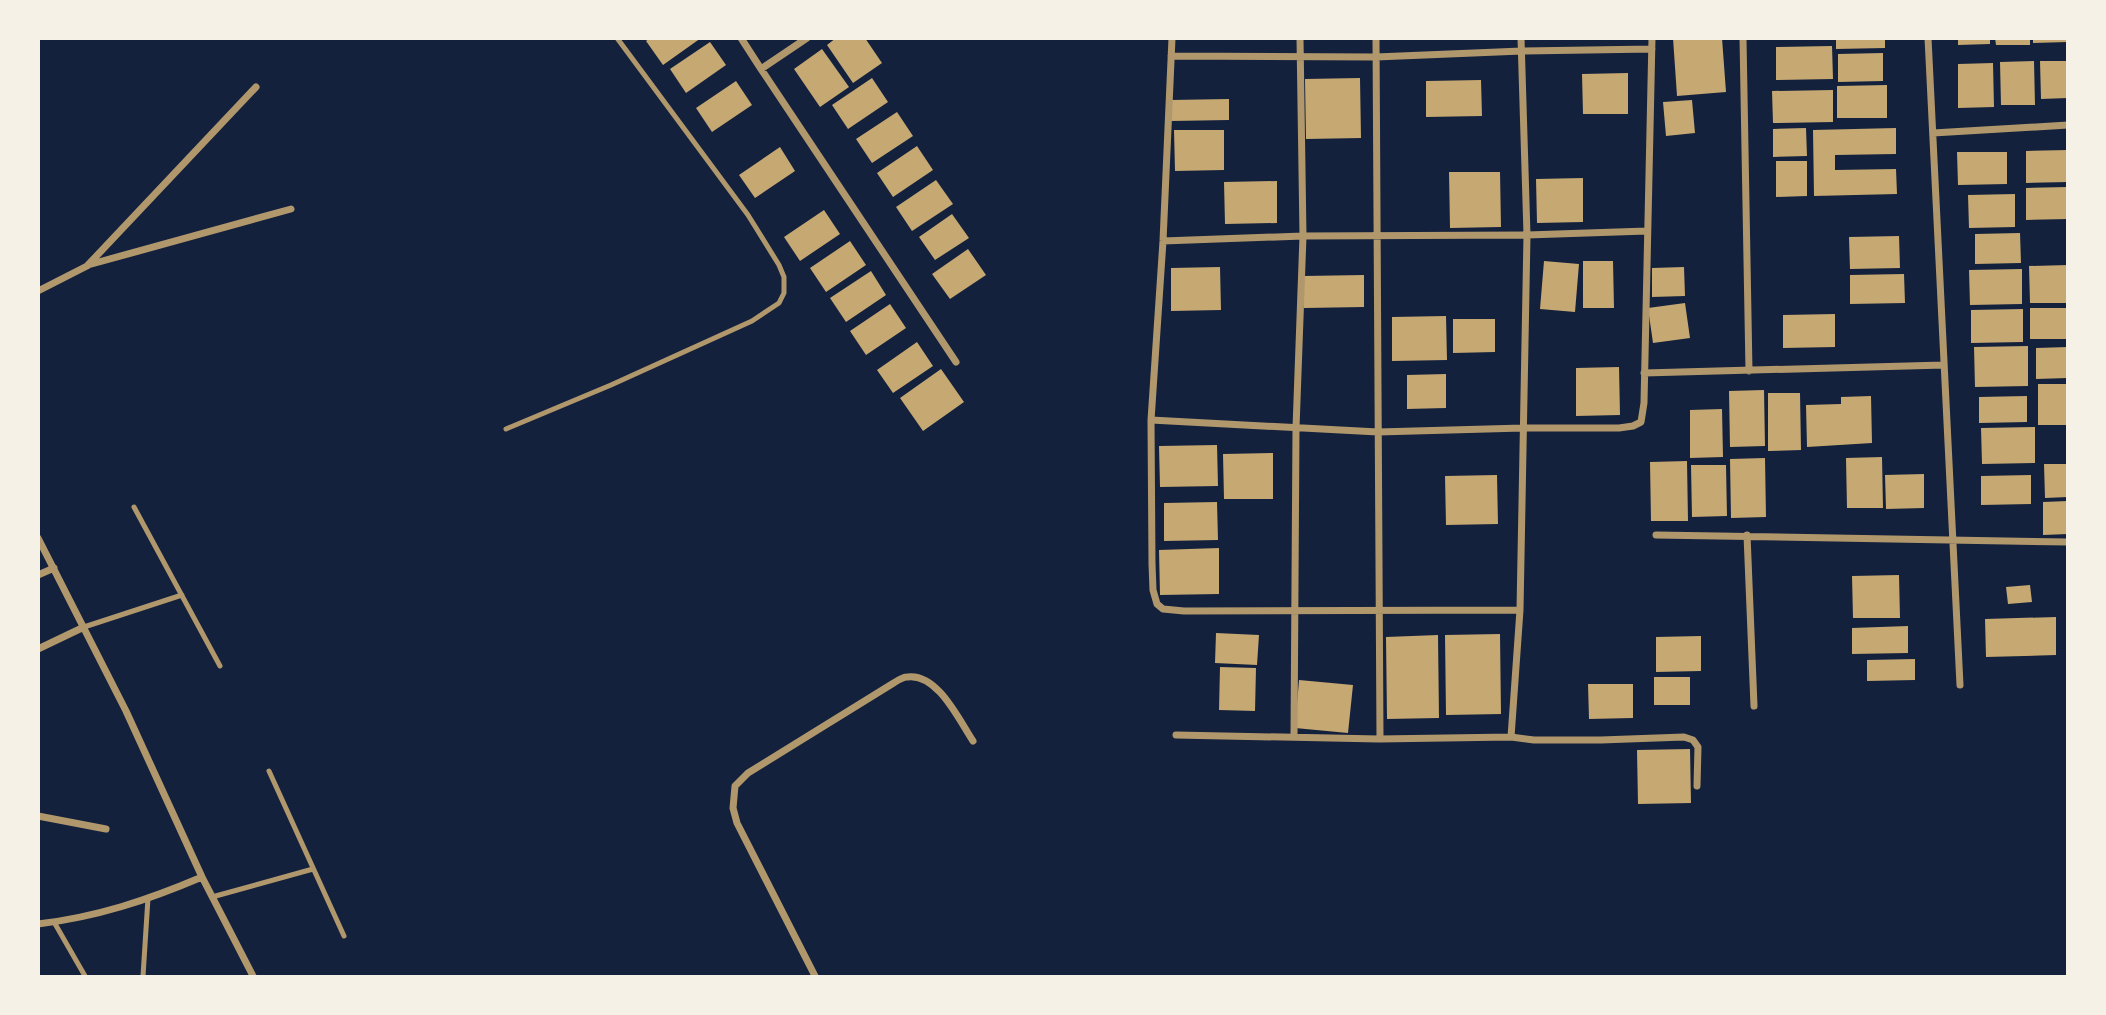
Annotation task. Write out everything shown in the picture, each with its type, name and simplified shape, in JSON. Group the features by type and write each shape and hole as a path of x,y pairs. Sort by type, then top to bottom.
{"street":[{"path":"741,38 956,362"},
{"path":"761,69 807,38"},
{"path":"1172,38 1163,242 1151,420 1152,577 1157,604 1163,609 1184,611 1520,610"},
{"path":"1294,737 1296,428 1303,236 1300,38"},
{"path":"1376,38 1380,738"},
{"path":"1511,737 1520,610 1527,235 1521,38"},
{"path":"1151,420 1378,432 1619,428 1641,422 1644,415 1652,38"},
{"path":"1743,38 1749,371"},
{"path":"1928,38 1960,685"},
{"path":"1171,56 1376,57 1653,49"},
{"path":"88,265 256,87"},
{"path":"1933,133 2067,125"},
{"path":"38,292 88,265 291,209"},
{"path":"1163,242 1303,236 1527,235 1647,231"},
{"path":"1644,373 1944,365"},
{"path":"1656,535 2067,542"},
{"path":"1747,535 1754,706"},
{"path":"38,538 126,711 202,877 253,976"},
{"path":"38,575 54,568"},
{"path":"38,649 84,627"},
{"path":"815,976 737,823 733,808 735,786 748,773 909,676 929,681 939,690 974,741"},
{"path":"1176,735 1511,737 1534,740 1684,737 1693,740 1698,747 1697,786"},
{"path":"38,816 107,829"},
{"path":"38,924 103,913 202,877"}],"lane":[{"path":"506,429 752,321 779,303 784,293 784,277 779,265 748,215 617,38"},
{"path":"134,507 220,666"},
{"path":"84,627 182,595"},
{"path":"269,771 344,936"},
{"path":"212,897 313,869"},
{"path":"143,976 148,898"},
{"path":"54,922 85,976"}],"building":[{"path":"650,38 701,38 663,65 646,41"},
{"path":"836,38 865,38 882,63 853,83 827,45"},
{"path":"1673,38 1722,38 1726,92 1677,96"},
{"path":"1836,38 1885,38 1885,48 1836,49"},
{"path":"1958,38 1990,38 1990,44 1958,45"},
{"path":"1995,38 2030,38 2030,45 1996,45"},
{"path":"2033,38 2068,38 2068,42 2033,43"},
{"path":"710,42 726,65 686,93 670,69"},
{"path":"1832,46 1833,79 1776,80 1776,47"},
{"path":"822,49 849,87 820,107 794,69"},
{"path":"1883,53 1883,81 1838,82 1838,54"},
{"path":"2034,61 2035,105 2001,105 2000,62"},
{"path":"2040,61 2068,61 2068,98 2041,99"},
{"path":"1993,63 1994,107 1958,108 1958,64"},
{"path":"1628,73 1628,114 1583,114 1582,74"},
{"path":"872,78 888,102 848,129 832,105"},
{"path":"1360,78 1361,138 1306,139 1305,79"},
{"path":"1481,80 1482,116 1426,117 1426,81"},
{"path":"736,81 752,105 712,132 696,108"},
{"path":"1887,85 1887,118 1837,118 1837,86"},
{"path":"1833,90 1833,122 1773,123 1772,91"},
{"path":"1229,99 1229,120 1171,121 1171,100"},
{"path":"1692,100 1695,133 1666,136 1663,102"},
{"path":"897,112 913,136 872,163 856,139"},
{"path":"1806,128 1807,156 1773,157 1773,129"},
{"path":"1896,128 1896,154 1835,155 1835,170 1896,169 1897,194 1814,196 1813,130"},
{"path":"1174,130 1224,130 1224,170 1175,171"},
{"path":"917,146 933,170 893,197 877,173"},
{"path":"780,147 795,171 755,198 739,175"},
{"path":"2068,150 2068,182 2026,183 2026,151"},
{"path":"1957,152 2007,152 2007,184 1958,185"},
{"path":"1776,161 1807,161 1807,196 1776,197"},
{"path":"1449,172 1500,172 1501,227 1450,228"},
{"path":"1583,178 1583,222 1537,223 1536,179"},
{"path":"936,180 953,204 912,231 896,207"},
{"path":"1277,181 1277,223 1225,224 1224,182"},
{"path":"2068,187 2068,219 2026,220 2026,188"},
{"path":"2015,194 2015,227 1969,228 1968,195"},
{"path":"824,210 840,234 800,261 784,237"},
{"path":"952,214 969,238 935,260 919,237"},
{"path":"2020,233 2021,263 1975,264 1975,234"},
{"path":"1899,236 1900,268 1850,269 1849,237"},
{"path":"850,241 866,265 826,292 810,268"},
{"path":"968,249 986,275 950,299 932,274"},
{"path":"1544,261 1579,264 1575,312 1540,309"},
{"path":"1583,261 1613,261 1614,308 1583,308"},
{"path":"2068,265 2068,303 2030,303 2029,266"},
{"path":"1220,267 1221,310 1171,311 1171,268"},
{"path":"1684,267 1685,296 1652,297 1652,268"},
{"path":"2022,269 2022,304 1970,305 1969,270"},
{"path":"871,271 886,295 846,322 830,298"},
{"path":"1904,274 1905,303 1850,304 1850,275"},
{"path":"1364,275 1364,307 1304,308 1303,276"},
{"path":"1685,303 1690,338 1653,343 1648,308"},
{"path":"890,304 906,328 866,355 850,331"},
{"path":"2030,308 2068,308 2068,339 2030,339"},
{"path":"2023,309 2023,342 1971,343 1971,310"},
{"path":"1835,314 1835,347 1783,348 1783,315"},
{"path":"1446,316 1447,360 1392,361 1392,317"},
{"path":"1453,319 1495,319 1495,352 1453,353"},
{"path":"917,342 933,366 893,393 877,370"},
{"path":"2028,346 2028,386 1975,387 1974,347"},
{"path":"2068,347 2068,378 2036,379 2036,348"},
{"path":"1619,367 1620,415 1576,416 1576,368"},
{"path":"941,369 964,402 923,431 900,398"},
{"path":"1446,374 1446,408 1407,409 1407,375"},
{"path":"2038,384 2068,384 2068,425 2038,425"},
{"path":"1764,390 1765,446 1730,447 1729,391"},
{"path":"1768,393 1800,393 1801,450 1768,451"},
{"path":"1871,396 1872,443 1807,447 1806,405 1841,404 1841,397"},
{"path":"2027,396 2027,422 1979,423 1979,397"},
{"path":"1722,409 1723,457 1690,458 1690,410"},
{"path":"2035,427 2035,463 1982,464 1981,428"},
{"path":"1217,445 1218,486 1160,487 1159,446"},
{"path":"1273,453 1273,499 1224,499 1223,454"},
{"path":"1882,457 1883,508 1847,508 1846,458"},
{"path":"1765,458 1766,517 1731,518 1730,459"},
{"path":"1687,461 1688,521 1651,521 1650,462"},
{"path":"2044,464 2068,464 2068,497 2045,498"},
{"path":"1691,465 1726,465 1727,516 1692,517"},
{"path":"1924,474 1924,508 1886,509 1885,475"},
{"path":"1497,475 1498,524 1446,525 1445,476"},
{"path":"2031,475 2031,504 1981,505 1981,476"},
{"path":"2068,501 2068,534 2043,535 2043,502"},
{"path":"1217,502 1218,540 1164,541 1164,503"},
{"path":"1219,548 1219,594 1160,595 1159,550"},
{"path":"1899,575 1900,618 1853,618 1852,576"},
{"path":"2030,585 2032,602 2008,604 2006,587"},
{"path":"2056,617 2056,655 1986,657 1985,619"},
{"path":"1908,626 1908,653 1852,654 1852,628"},
{"path":"1216,633 1259,635 1257,665 1215,663"},
{"path":"1500,634 1501,714 1446,715 1445,635"},
{"path":"1438,635 1439,718 1387,719 1386,637"},
{"path":"1701,636 1701,671 1656,672 1656,637"},
{"path":"1915,659 1915,680 1867,681 1867,660"},
{"path":"1220,667 1256,668 1255,711 1219,710"},
{"path":"1654,677 1690,677 1690,705 1654,705"},
{"path":"1299,680 1353,685 1348,733 1295,728"},
{"path":"1588,684 1633,684 1633,718 1589,719"},
{"path":"1690,749 1691,803 1638,804 1637,750"}]}
